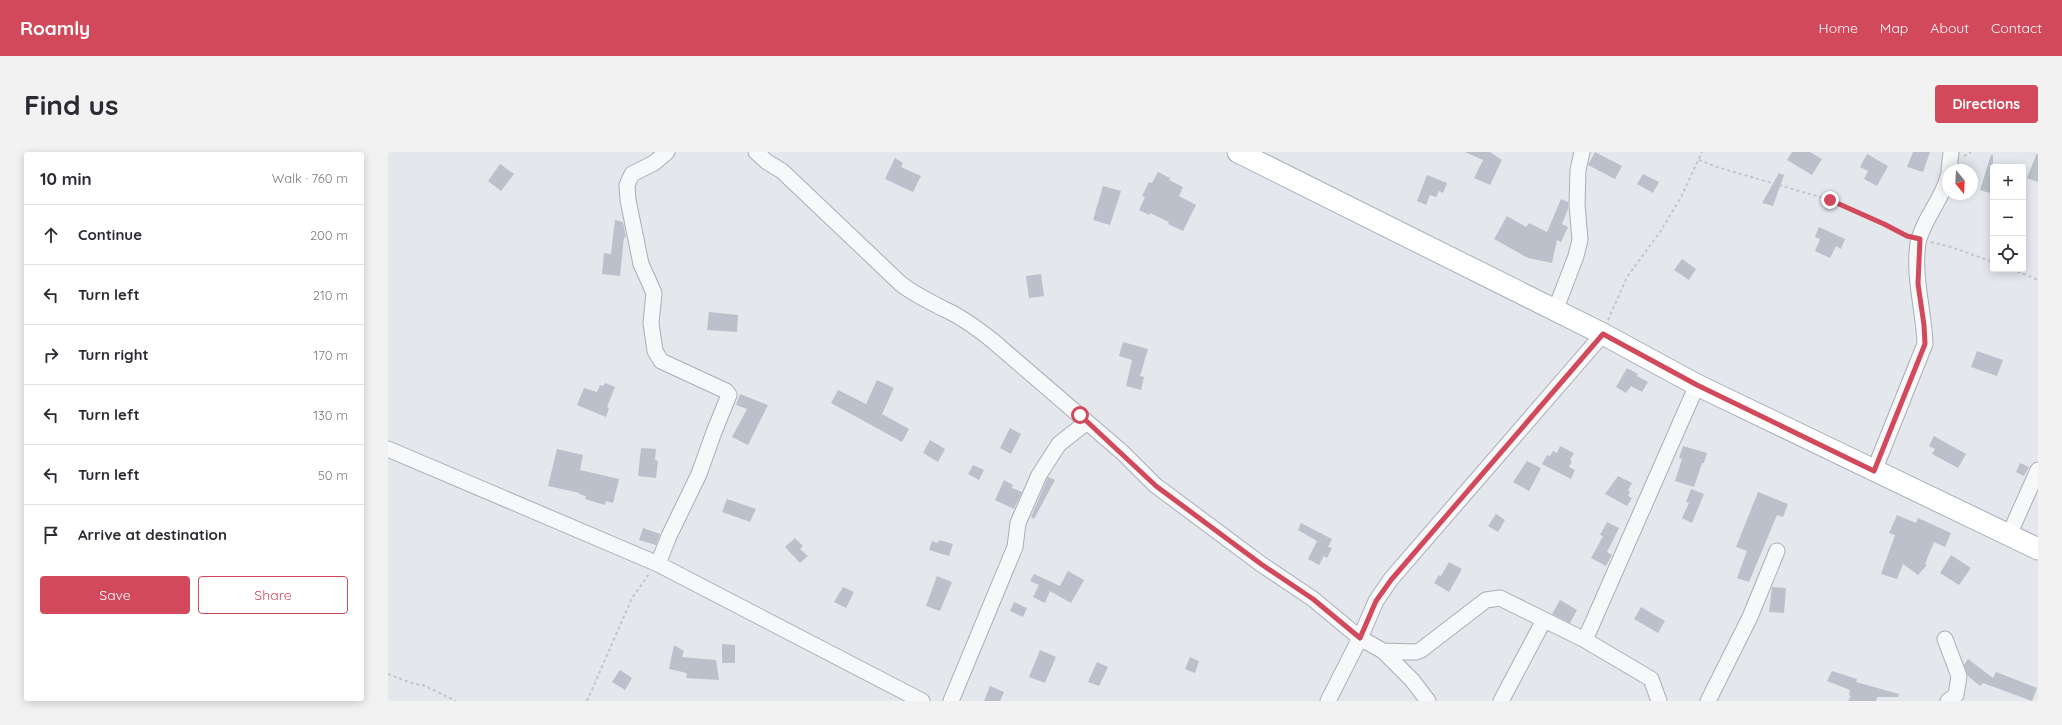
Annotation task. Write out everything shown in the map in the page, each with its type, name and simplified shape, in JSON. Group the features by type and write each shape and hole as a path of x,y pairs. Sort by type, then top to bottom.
{"street":[{"path":"658,564 669,536 699,474 729,395 721,388 661,361 655,351 651,323 654,293 641,264 626,185 632,174 654,163 667,152"},
{"path":"756,152 767,162 782,171 901,284 923,299 945,309 971,324 1012,356 1087,422 1156,486 1261,564 1313,599 1360,638 1383,651 1412,680 1428,701"},
{"path":"1238,152 1603,334 1697,385 2038,549"},
{"path":"1556,311 1576,256 1580,240 1577,204 1578,170 1582,152"},
{"path":"1950,164 1951,152"},
{"path":"1874,471 1925,344 1924,325 1918,284 1920,239 1932,207 1942,193"},
{"path":"1328,701 1360,638 1376,601 1391,580 1603,334"},
{"path":"1585,640 1697,385"},
{"path":"950,701 1015,547 1018,523 1026,502 1059,444 1087,422"},
{"path":"388,449 658,564 922,701"},
{"path":"2009,536 2038,470"},
{"path":"1708,701 1750,617 1777,551"},
{"path":"1383,651 1416,652 1422,650 1486,600 1500,598 1585,640 1651,679 1660,701"},
{"path":"1501,701 1544,620"},
{"path":"1945,639 1959,676 1956,696 1948,701"}],"path":[{"path":"1603,334 1616,300 1627,277 1681,197 1702,152"},
{"path":"1699,160 1717,168 1830,200 1907,236 1951,247 1990,261"},
{"path":"2019,272 2038,280"},
{"path":"587,701 632,598 645,578 658,564"},
{"path":"388,674 414,684 423,685 456,701"}],"building":[{"path":"1465,152 1490,152 1502,160 1490,185 1474,178 1483,160"},
{"path":"1595,152 1622,166 1615,179 1588,165"},
{"path":"1792,152 1810,152 1822,159 1812,175 1787,160"},
{"path":"1913,152 1930,152 1923,172 1907,167"},
{"path":"2038,153 2038,182 2027,178"},
{"path":"1867,154 1888,166 1877,186 1864,179 1868,171 1860,167"},
{"path":"1991,155 1993,155 1993,164 1990,164 1990,193 1980,190"},
{"path":"895,158 903,163 901,167 921,176 913,192 885,179"},
{"path":"500,164 514,174 501,191 488,181"},
{"path":"1158,172 1170,178 1169,180 1183,187 1179,196 1196,205 1183,231 1168,224 1169,222 1150,213 1149,215 1139,210 1145,197 1142,196 1149,182 1152,183"},
{"path":"1779,173 1784,175 1773,206 1762,203"},
{"path":"1643,174 1659,182 1653,193 1637,184"},
{"path":"1427,175 1447,183 1443,193 1439,191 1436,197 1430,195 1426,205 1417,201"},
{"path":"1103,186 1121,191 1110,225 1093,220"},
{"path":"1561,199 1568,202 1568,209 1562,224 1568,227 1561,242 1557,240 1552,263 1528,258 1494,239 1507,216 1526,227 1529,223 1547,232"},
{"path":"615,220 623,222 626,238 624,237 620,276 602,274 604,253 611,254"},
{"path":"1819,227 1845,239 1841,249 1836,246 1830,258 1815,251 1820,239 1815,237"},
{"path":"1682,259 1696,269 1689,280 1674,270"},
{"path":"1041,274 1044,296 1029,298 1026,276"},
{"path":"709,312 738,315 737,332 707,330"},
{"path":"1123,342 1148,349 1140,376 1144,377 1141,390 1126,386 1132,360 1119,356"},
{"path":"1977,351 2003,360 1997,376 1971,367"},
{"path":"1627,368 1648,382 1642,392 1631,386 1626,393 1616,387"},
{"path":"877,380 894,388 882,414 909,429 902,442 831,403 838,390 866,404"},
{"path":"605,383 615,387 607,407 609,408 606,417 577,405 584,388 597,392 600,385 603,386"},
{"path":"740,394 768,405 748,445 732,437 747,409 736,405"},
{"path":"1010,428 1021,434 1011,454 1000,448"},
{"path":"1934,436 1966,454 1958,468 1932,454 1935,449 1929,446"},
{"path":"930,440 945,449 938,462 923,453"},
{"path":"1560,446 1574,453 1570,460 1572,461 1569,467 1575,470 1571,479 1542,464 1547,455 1550,456 1553,451 1557,453"},
{"path":"1683,446 1707,453 1694,487 1675,481 1682,459 1679,458"},
{"path":"641,448 656,449 655,460 658,461 656,478 638,476"},
{"path":"557,449 583,455 580,470 619,479 613,503 606,501 605,505 585,499 586,496 579,494 580,493 548,486"},
{"path":"1527,461 1541,468 1529,491 1513,482"},
{"path":"2020,463 2029,467 2024,476 2016,472"},
{"path":"973,465 984,470 979,480 968,474"},
{"path":"1618,476 1632,483 1628,490 1630,492 1628,496 1632,498 1627,506 1605,494"},
{"path":"1048,477 1055,480 1034,519 1031,517"},
{"path":"1004,480 1013,485 1012,488 1022,492 1014,509 995,500"},
{"path":"1691,489 1704,494 1692,523 1682,518 1689,503 1686,502"},
{"path":"1758,492 1788,504 1783,517 1777,515 1749,582 1737,578 1747,551 1736,547"},
{"path":"727,499 756,509 750,522 722,512"},
{"path":"1496,514 1505,520 1498,532 1488,526"},
{"path":"1897,515 1916,523 1918,518 1951,533 1945,547 1934,542 1925,564 1927,565 1918,575 1903,564 1897,579 1881,574 1895,535 1889,533"},
{"path":"1607,522 1619,528 1607,552 1612,555 1606,566 1591,558 1603,536 1600,535"},
{"path":"1301,523 1332,539 1328,547 1332,548 1327,558 1324,556 1319,565 1308,559 1317,541 1298,530"},
{"path":"643,528 660,534 656,545 639,540"},
{"path":"795,538 803,546 800,549 808,556 800,563 785,547"},
{"path":"939,540 953,544 949,556 929,550 932,541 938,543"},
{"path":"1951,555 1971,568 1959,585 1940,573"},
{"path":"1449,562 1462,569 1449,592 1434,583 1439,575 1441,576"},
{"path":"1068,571 1084,580 1071,603 1050,591 1045,603 1033,597 1039,585 1030,581 1034,574 1060,586"},
{"path":"937,576 952,582 940,611 926,606"},
{"path":"843,587 854,592 846,608 834,602"},
{"path":"1772,587 1786,588 1784,613 1769,612"},
{"path":"1560,600 1577,610 1570,623 1552,614"},
{"path":"1014,602 1027,608 1023,617 1010,611"},
{"path":"1641,607 1665,621 1658,633 1634,619"},
{"path":"722,644 735,645 735,663 722,663"},
{"path":"674,645 684,651 682,657 716,660 719,680 686,678 687,673 669,669"},
{"path":"1040,650 1056,657 1045,683 1029,677"},
{"path":"1190,657 1199,661 1195,673 1185,669"},
{"path":"1968,659 1993,678 1996,672 2037,688 2032,701 1983,683 1980,686 1968,676 1964,665"},
{"path":"1097,662 1108,667 1099,686 1088,682"},
{"path":"620,670 632,678 625,690 612,682"},
{"path":"1832,671 1857,679 1856,682 1899,694 1898,697 1877,697 1876,701 1848,701 1851,696 1849,695 1850,690 1827,681"},
{"path":"990,686 1004,692 1000,701 984,701"}],"route":[{"path":"1080,415 1123,453 1143,475 1156,486 1203,519 1261,564 1313,599 1360,638 1376,601 1391,580 1603,334 1697,385 1874,471 1917,368 1925,344 1924,325 1918,284 1918,243 1920,239 1907,236 1830,200"}]}
